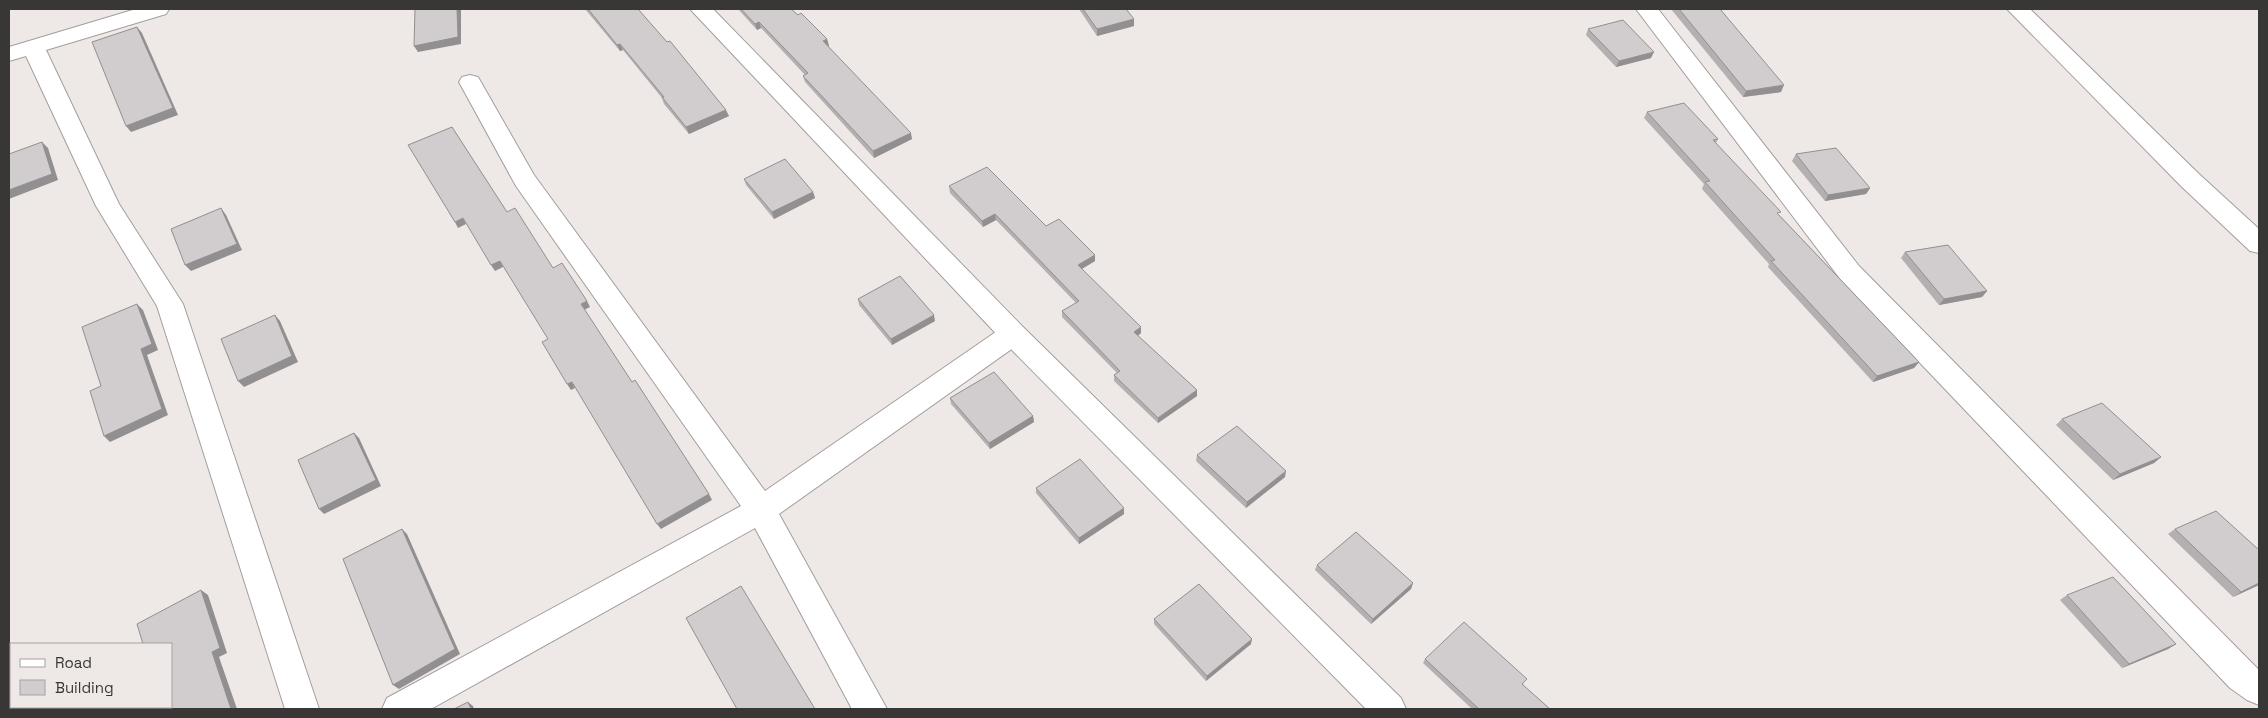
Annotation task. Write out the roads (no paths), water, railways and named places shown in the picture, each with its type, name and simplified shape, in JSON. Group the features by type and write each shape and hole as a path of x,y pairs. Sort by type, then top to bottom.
{"street":[{"path":"158,9 21,50 108,206 170,304 302,709"},
{"path":"701,9 1013,334 1389,709"},
{"path":"1647,9 1850,273 2242,677 2259,689"},
{"path":"2018,9 2190,180 2259,244"},
{"path":"470,82 525,180 761,510 870,709"},
{"path":"399,709 761,510 1013,334"}]}
